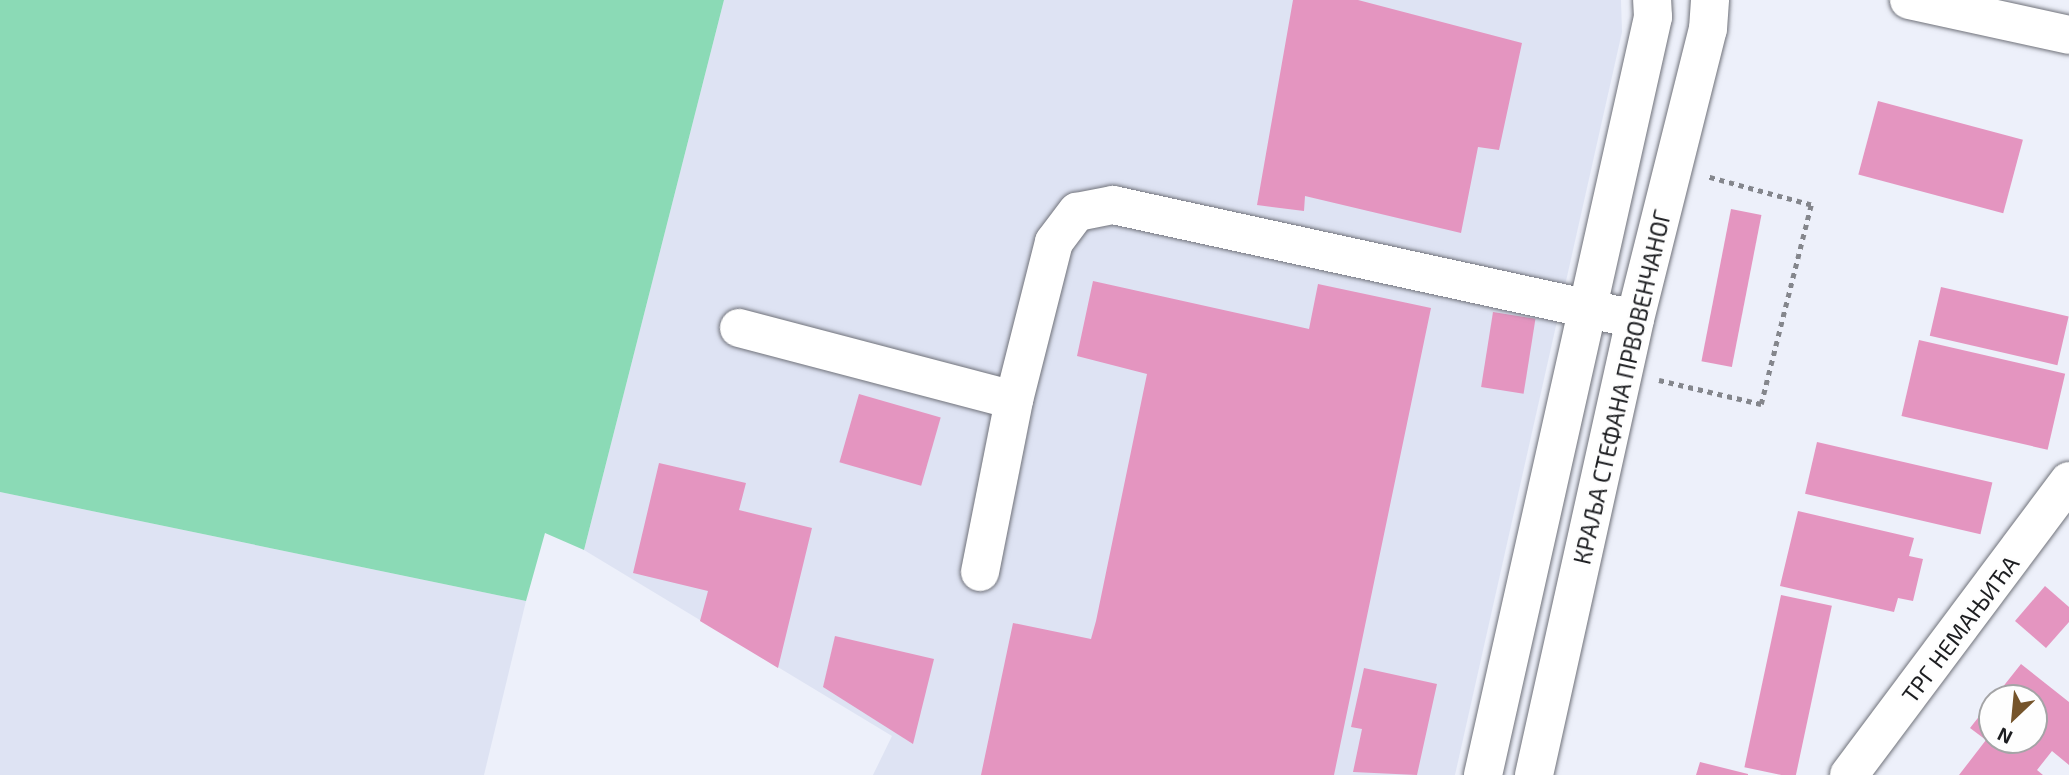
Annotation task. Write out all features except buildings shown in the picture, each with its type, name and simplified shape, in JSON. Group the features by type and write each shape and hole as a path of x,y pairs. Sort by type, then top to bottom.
{"street":[{"path":"1483,775 1653,17 1652,0"},
{"name":"КРАЉА СТЕФАНА ПРВОВЕНЧАНОГ","path":"1534,775 1635,319 1708,29 1710,0"},
{"path":"1909,0 1988,8 2069,35"},
{"path":"980,572 1014,400 1054,242 1077,212 1112,205 1635,319"},
{"path":"739,328 1014,400"},
{"name":"ТРГ НЕМАЊИЋА","path":"1849,775 2069,481"}],"path":[{"path":"1623,371 1761,404 1811,205 1673,167"}],"shaded area":[{"path":"724,0 1621,0 1622,32 1455,775 873,775 892,736 584,550"},
{"path":"0,492 526,601 484,775 0,775"}],"green space":[{"path":"0,0 724,0 584,550 545,533 526,601 0,492"}]}
